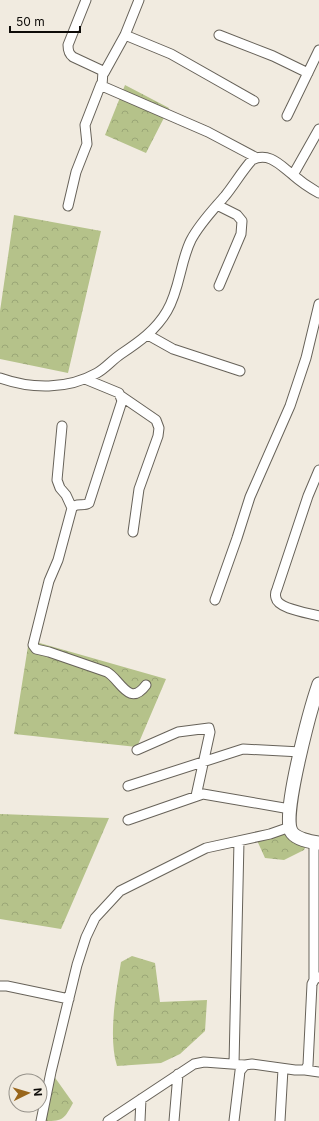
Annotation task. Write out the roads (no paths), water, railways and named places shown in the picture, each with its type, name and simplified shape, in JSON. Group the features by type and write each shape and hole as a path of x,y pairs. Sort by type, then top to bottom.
{"street":[{"path":"86,0 68,45 68,50 73,57 102,70 104,73"},
{"path":"68,206 76,172 87,144 85,125 104,73 125,35 140,0"},
{"path":"125,35 171,54 254,102"},
{"path":"219,35 273,56 308,73"},
{"path":"287,116 319,50"},
{"path":"101,84 106,88 208,132 257,158 270,158 319,193"},
{"path":"293,175 319,129"},
{"path":"0,378 26,386 40,387 65,384 85,379 98,373 116,357 148,335 167,311 178,285 180,270 192,239 198,229 248,165 257,158"},
{"path":"217,205 237,215 242,222 241,234 219,286"},
{"path":"215,600 250,497 290,406 306,358 319,304"},
{"path":"148,335 173,349 240,371"},
{"path":"85,379 119,393 121,396 156,420 160,428 139,489 133,532"},
{"path":"121,396 122,401 92,498 89,503 76,504 72,508 58,560 49,581 35,634 34,648 78,661 106,672 114,676 124,689 132,694 142,691 146,685"},
{"path":"62,426 57,480 72,508"},
{"path":"319,470 308,496 279,581 276,598 284,607 319,616"},
{"path":"305,1070 308,1065 311,999 316,978 316,842 296,836 292,833 290,827 290,808 301,752 318,691"},
{"path":"137,750 178,732 207,727 210,729 196,796"},
{"path":"128,786 243,749 301,752"},
{"path":"128,820 203,794 290,808"},
{"path":"41,1121 69,998 80,958 91,925 112,899 120,891 206,848 270,834 290,827"},
{"path":"234,1064 239,841"},
{"path":"0,986 69,998"},
{"path":"108,1121 198,1062 245,1065 252,1064 283,1069 319,1072"},
{"path":"234,1121 240,1071 245,1065"},
{"path":"280,1121 283,1069"},
{"path":"174,1121 178,1074"},
{"path":"140,1099 140,1121"}]}
